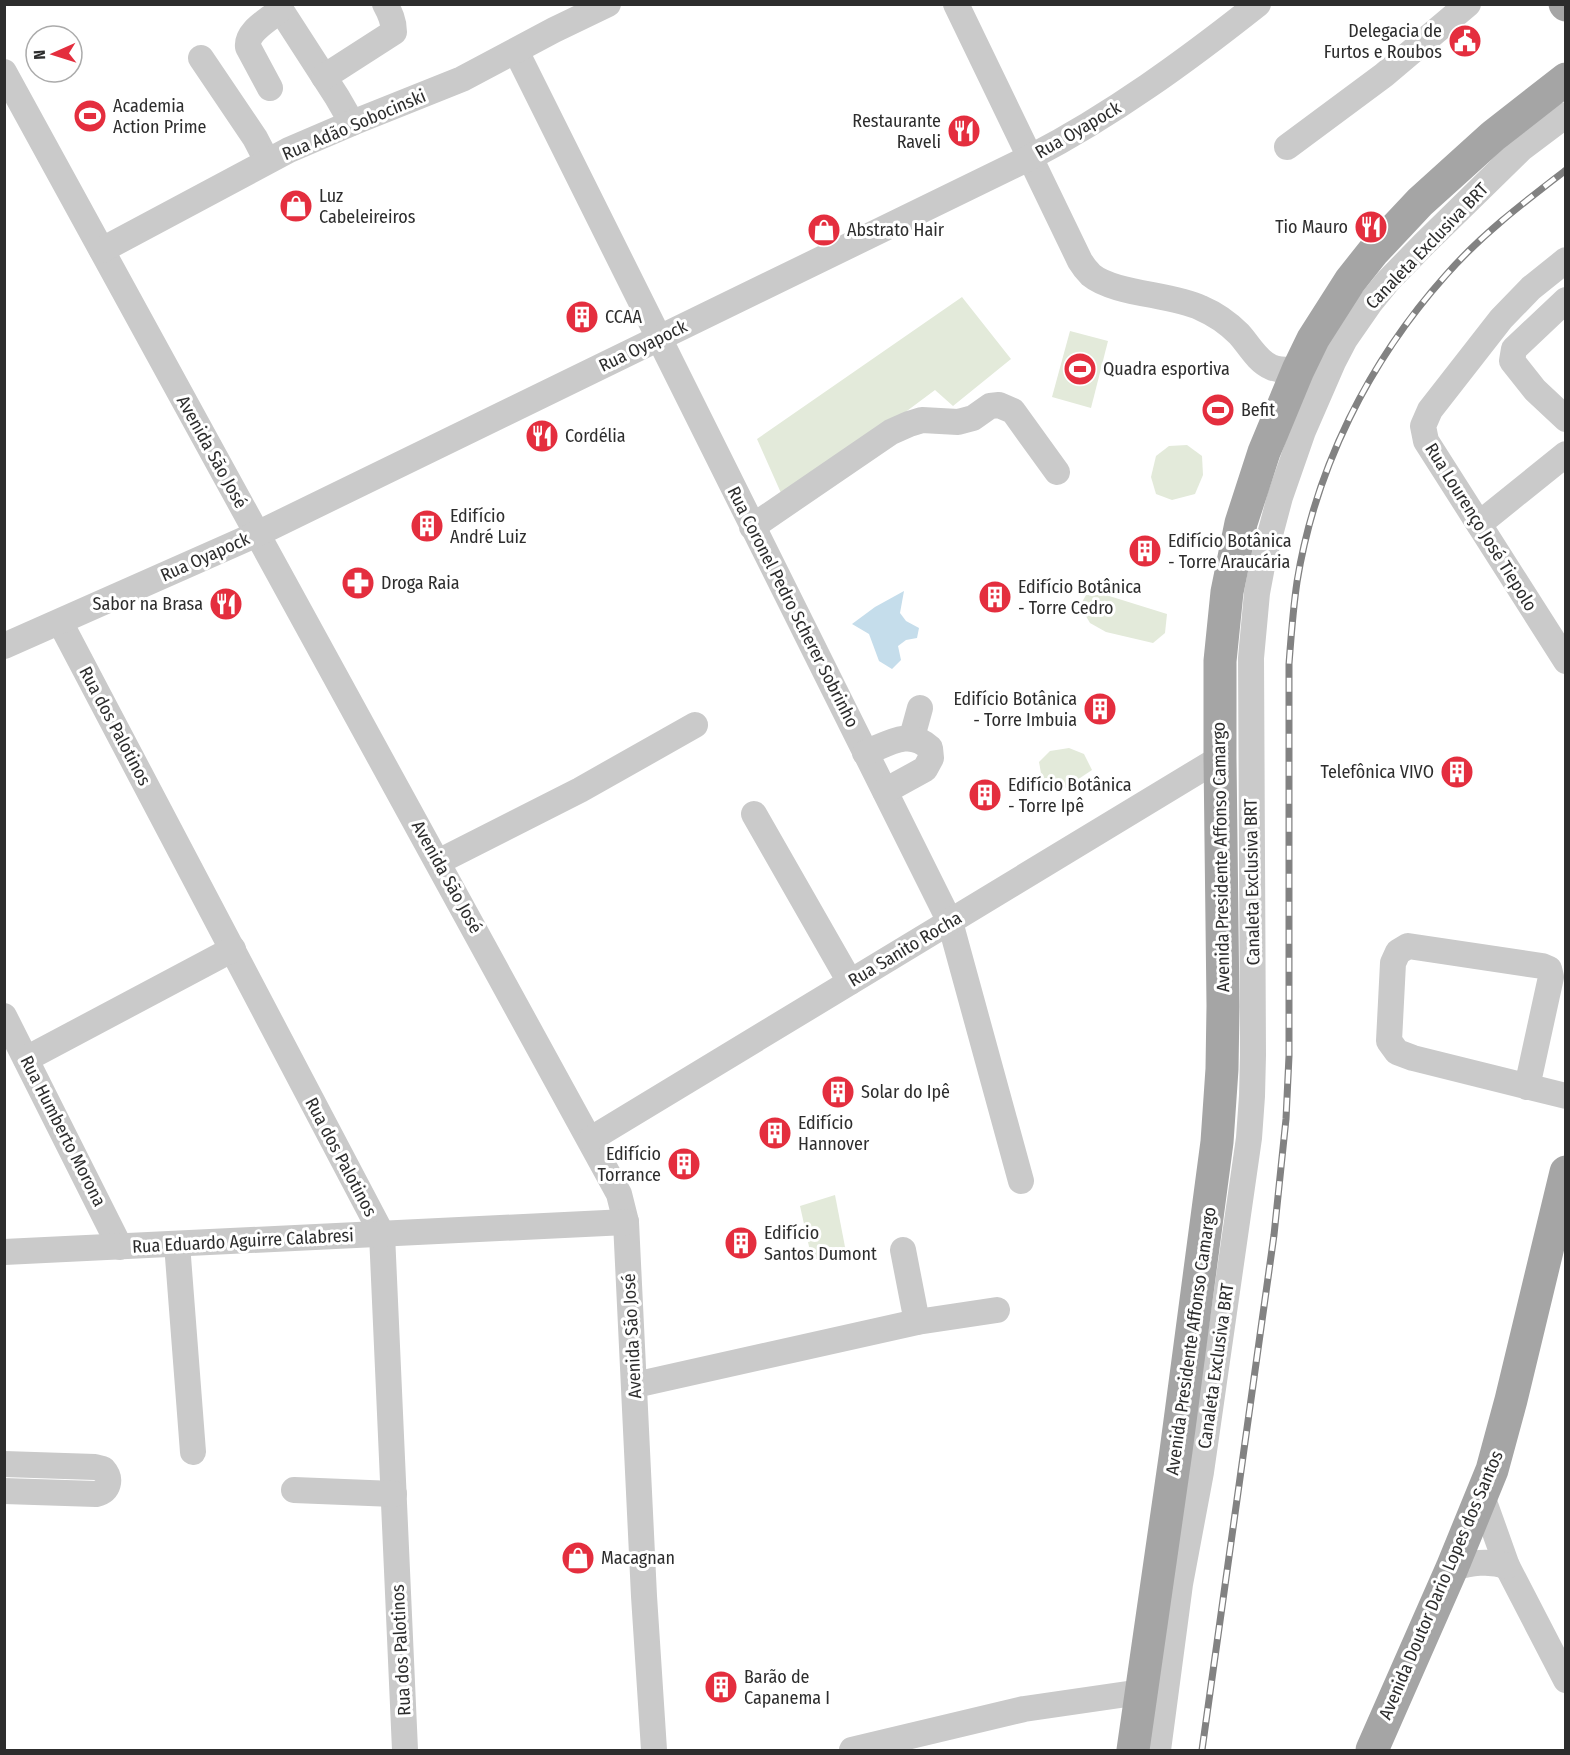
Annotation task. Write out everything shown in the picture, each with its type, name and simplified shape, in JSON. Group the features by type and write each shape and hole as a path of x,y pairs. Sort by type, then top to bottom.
{"main road":[{"name":"Avenida Presidente Affonso Camargo","path":"1133,1750 1178,1439 1213,1179 1220,1108 1223,1006 1219,691 1222,629 1233,554 1264,452 1298,370 1313,339 1337,301 1395,226 1467,159 1566,79"},
{"name":"Avenida Doutor Dario Lopes dos Santos","path":"1372,1750 1482,1496 1501,1440 1566,1172"}],"street":[{"path":"324,77 394,32 394,25 385,4"},
{"name":"Rua Adão Sobocinski","path":"102,250 267,161 352,123 448,86 608,4"},
{"path":"956,4 1080,261 1091,275 1114,287 1172,298 1203,308 1229,325 1261,361 1270,367 1298,370"},
{"path":"1287,147 1384,75 1468,4"},
{"path":"270,88 247,41 250,35 279,7 352,123"},
{"name":"Rua Oyapock","path":"4,646 257,534 1031,157 1092,124 1126,102 1248,7"},
{"name":"Rua Coronel Pedro Scherer Sobrinho","path":"516,51 950,922 1021,1181"},
{"path":"201,58 255,138 267,161"},
{"name":"Avenida São José","path":"4,72 591,1139 619,1194 626,1222 644,1596 654,1750"},
{"name":"Canaleta Exclusiva BRT","path":"1158,1750 1180,1584 1201,1472 1249,1138 1253,1054 1251,658 1257,593 1271,527 1311,412 1333,362 1354,324 1388,281 1424,244 1521,149 1566,115"},
{"name":"Rua Lourenço José Tiepolo","path":"1566,260 1531,288 1501,319 1425,418 1423,426 1426,441 1566,661"},
{"path":"1566,300 1514,349 1512,361 1535,390 1566,419"},
{"path":"752,527 891,432 922,420 958,422 973,418 990,406 999,405 1013,411 1057,472"},
{"path":"1479,524 1566,454"},
{"name":"Rua dos Palotinos","path":"60,622 382,1234 405,1750"},
{"path":"912,737 920,708"},
{"path":"438,862 580,790 695,725"},
{"path":"865,753 901,738 912,737 923,741 930,748 931,758 924,769 885,791"},
{"name":"Rua Sanito Rocha","path":"591,1139 1220,758"},
{"path":"754,814 850,982"},
{"path":"1527,1087 1551,977 1550,969 1408,946 1398,952 1393,963 1389,1041 1397,1052 1413,1058 1527,1087 1566,1096"},
{"path":"26,1059 233,949"},
{"name":"Rua Humberto Morona","path":"4,1016 120,1247"},
{"name":"Rua Eduardo Aguirre Calabresi","path":"4,1252 626,1222"},
{"path":"177,1244 193,1452"},
{"path":"903,1250 917,1322"},
{"path":"635,1385 917,1322 997,1310"},
{"path":"4,1464 95,1467 103,1469 108,1478 108,1486 96,1494 4,1491"},
{"path":"294,1490 393,1494"},
{"path":"1482,1496 1507,1566 1558,1648 1566,1680"},
{"path":"1452,1568 1483,1562 1507,1566"},
{"path":"862,1749 1024,1709 1141,1692"}],"green space":[{"path":"962,297 1011,359 953,406 935,390 785,502 757,439"},
{"name":"Quadra esportiva","path":"1070,331 1108,341 1091,408 1052,397"},
{"path":"1187,445 1202,456 1203,475 1195,494 1172,500 1156,494 1151,477 1156,456 1169,446"},
{"path":"1086,595 1106,595 1167,614 1165,633 1153,643 1106,632 1090,623 1080,606"},
{"path":"1069,748 1084,754 1092,770 1062,790 1043,784 1039,762 1050,751"},
{"path":"835,1195 846,1252 812,1260 800,1206"}],"water":[{"path":"904,591 900,613 906,621 919,628 917,638 906,640 898,646 901,660 892,669 879,661 869,634 852,624 875,607"}],"railway":[{"path":"1202,1750 1274,1235 1286,1119 1289,1056 1289,664 1297,582 1305,540 1317,498 1349,418 1393,343 1418,308 1459,260 1503,220 1566,170"}],"place":[{"name":"Delegacia de Furtos e Roubos","path":"1465,41"},
{"name":"Academia Action Prime","path":"90,116"},
{"name":"Restaurante Raveli","path":"964,131"},
{"name":"Luz Cabeleireiros","path":"296,206"},
{"name":"Tio Mauro","path":"1371,227"},
{"name":"Abstrato Hair","path":"824,230"},
{"name":"CCAA","path":"582,317"},
{"name":"Quadra esportiva","path":"1080,369"},
{"name":"Befit","path":"1218,410"},
{"name":"Cordélia","path":"542,436"},
{"name":"Edifício André Luiz","path":"427,526"},
{"name":"Edifício Botânica - Torre Araucária","path":"1145,551"},
{"name":"Droga Raia","path":"358,583"},
{"name":"Edifício Botânica - Torre Cedro","path":"995,597"},
{"name":"Sabor na Brasa","path":"226,604"},
{"name":"Edifício Botânica - Torre Imbuia","path":"1100,709"},
{"name":"Telefônica VIVO","path":"1457,772"},
{"name":"Edifício Botânica - Torre Ipê","path":"985,795"},
{"name":"Solar do Ipê","path":"838,1092"},
{"name":"Edifício Hannover","path":"775,1133"},
{"name":"Edifício Torrance","path":"684,1164"},
{"name":"Edifício Santos Dumont","path":"741,1243"},
{"name":"Macagnan","path":"578,1558"},
{"name":"Barão de Capanema I","path":"721,1687"}]}
